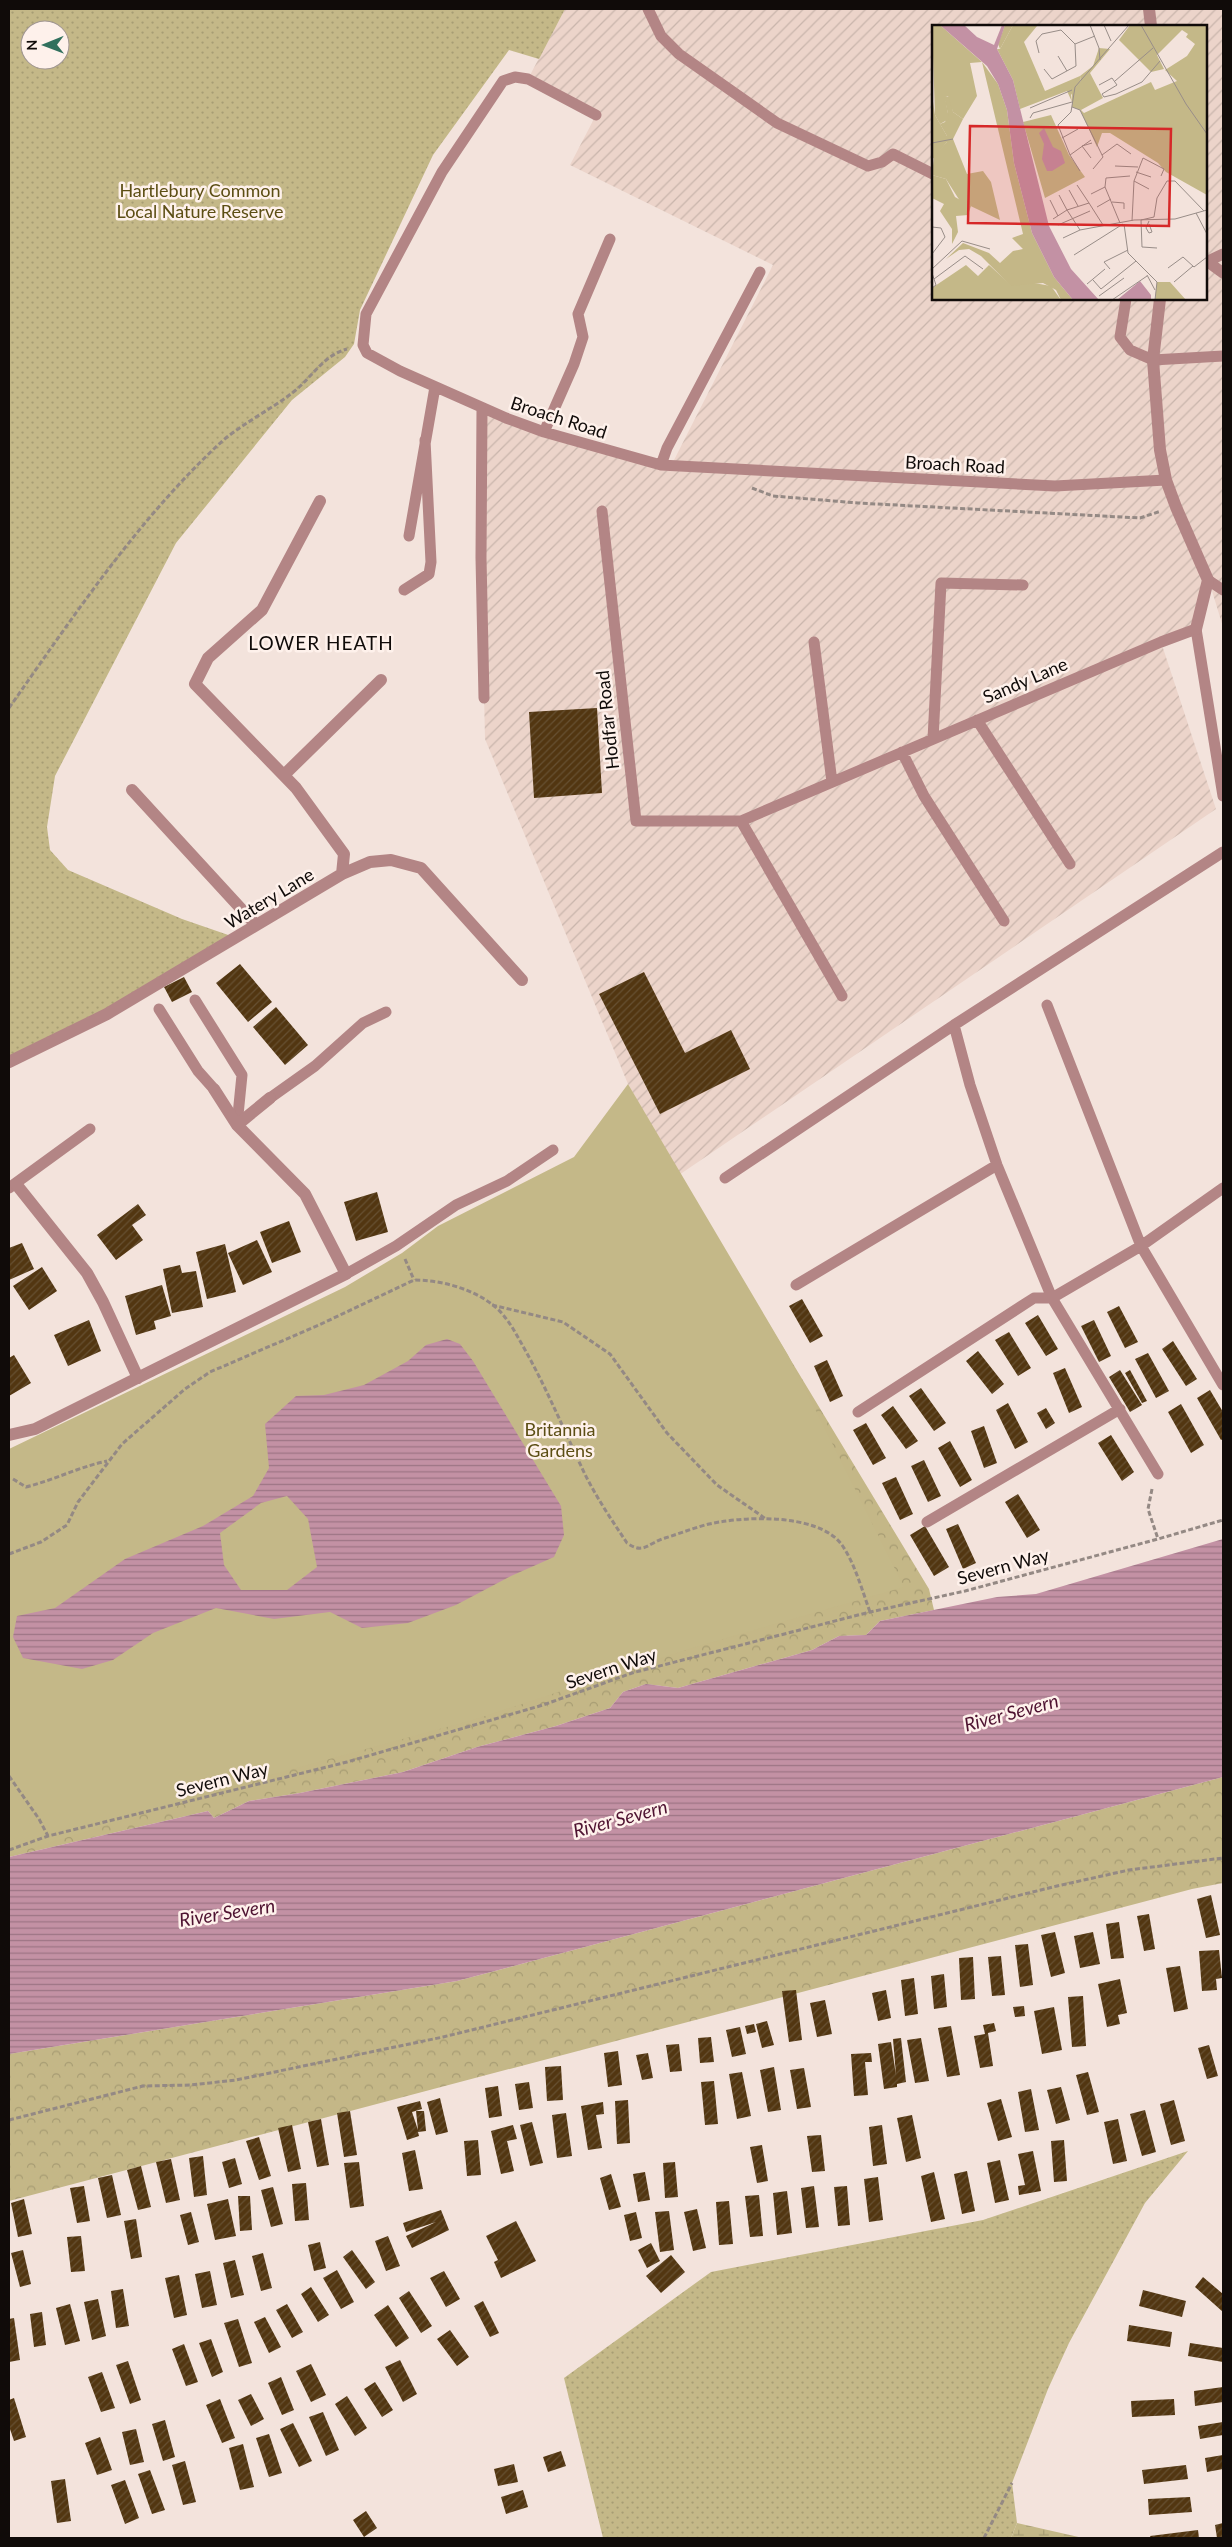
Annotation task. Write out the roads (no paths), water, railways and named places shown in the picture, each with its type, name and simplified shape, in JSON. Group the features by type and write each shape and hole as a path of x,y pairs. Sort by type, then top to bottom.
{"street":[{"path":"1149,9 1151,25"},
{"path":"1160,300 1153,360 1160,450 1166,480 1208,580 1196,629"},
{"path":"320,500 262,610 208,658 195,684 296,788 344,854 342,874"},
{"path":"284,775 381,680"},
{"path":"132,790 256,925"},
{"name":"Watery Lane","path":"9,1062 100,1018 342,874 370,862 391,860 421,868 522,980"},
{"path":"9,1435 35,1429 346,1274 305,1194 237,1125 214,1089"},
{"path":"237,1125 270,1098"},
{"path":"12,1186 87,1274 103,1302 138,1378"}],"lane":[{"path":"648,9 662,36 679,54 777,123 868,166 882,162 893,154 932,174"},
{"name":"Broach Road","path":"596,115 528,79 515,77 503,81 442,172 366,314 363,345 367,353 400,371 482,409 544,432 661,465 1055,486 1166,480"},
{"path":"544,432 574,364 583,337 578,314 610,240"},
{"path":"1223,254 1207,262 1223,273"},
{"path":"661,465 667,448 760,272"},
{"path":"1126,300 1120,337 1130,350 1153,360 1223,356"},
{"path":"409,536 435,387"},
{"path":"482,409 481,558 484,698"},
{"path":"404,590 429,574 431,562 425,440"},
{"name":"Hodfar Road","path":"602,511 636,821 741,821"},
{"path":"1208,580 1223,580"},
{"path":"1208,580 1223,590"},
{"path":"933,739 941,583 1023,585"},
{"path":"1196,629 1223,796"},
{"name":"Sandy Lane","path":"741,821 1196,629"},
{"path":"814,642 832,782"},
{"path":"977,720 1070,864"},
{"path":"902,752 924,796 1004,921"},
{"path":"741,821 842,996"},
{"path":"725,1178 954,1025 1223,852"},
{"path":"195,1000 242,1075 237,1125"},
{"path":"1047,1005 1141,1246 1223,1385"},
{"path":"160,1009 198,1071 214,1089"},
{"path":"270,1098 315,1066 363,1023 386,1012"},
{"path":"954,1025 970,1085 997,1165 1052,1298 1158,1474"},
{"path":"12,1186 90,1129"},
{"path":"346,1274 396,1246 456,1205 507,1181 553,1150"},
{"path":"796,1285 997,1165"},
{"path":"858,1412 1034,1298 1052,1298 1141,1246 1223,1188"},
{"path":"927,1522 1120,1409"}],"water":[{"path":"447,1339 460,1344 473,1361 561,1506 564,1535 554,1557 511,1576 456,1605 408,1623 362,1628 330,1612 274,1619 216,1608 153,1633 113,1660 82,1669 23,1658 13,1637 17,1616 55,1608 125,1559 203,1526 253,1496 269,1468 265,1424 296,1396 324,1395 364,1385 408,1361 426,1345","holes":["287,1496 308,1519 317,1567 287,1590 241,1590 224,1565 220,1533 261,1503"]},
{"name":"River Severn","path":"1223,1539 1223,1777 457,1981 9,2054 9,1857 208,1811 214,1818 249,1801 300,1793 403,1772 477,1747 556,1726 610,1708 623,1692 646,1684 678,1688 812,1650 839,1636 866,1635 880,1621 997,1597 1036,1594"}],"district":[{"name":"LOWER HEATH","path":"321,642"}],"park label":[{"name":"Hartlebury Common Local Nature Reserve","path":"200,200"},
{"name":"Britannia Gardens","path":"560,1439"}]}
